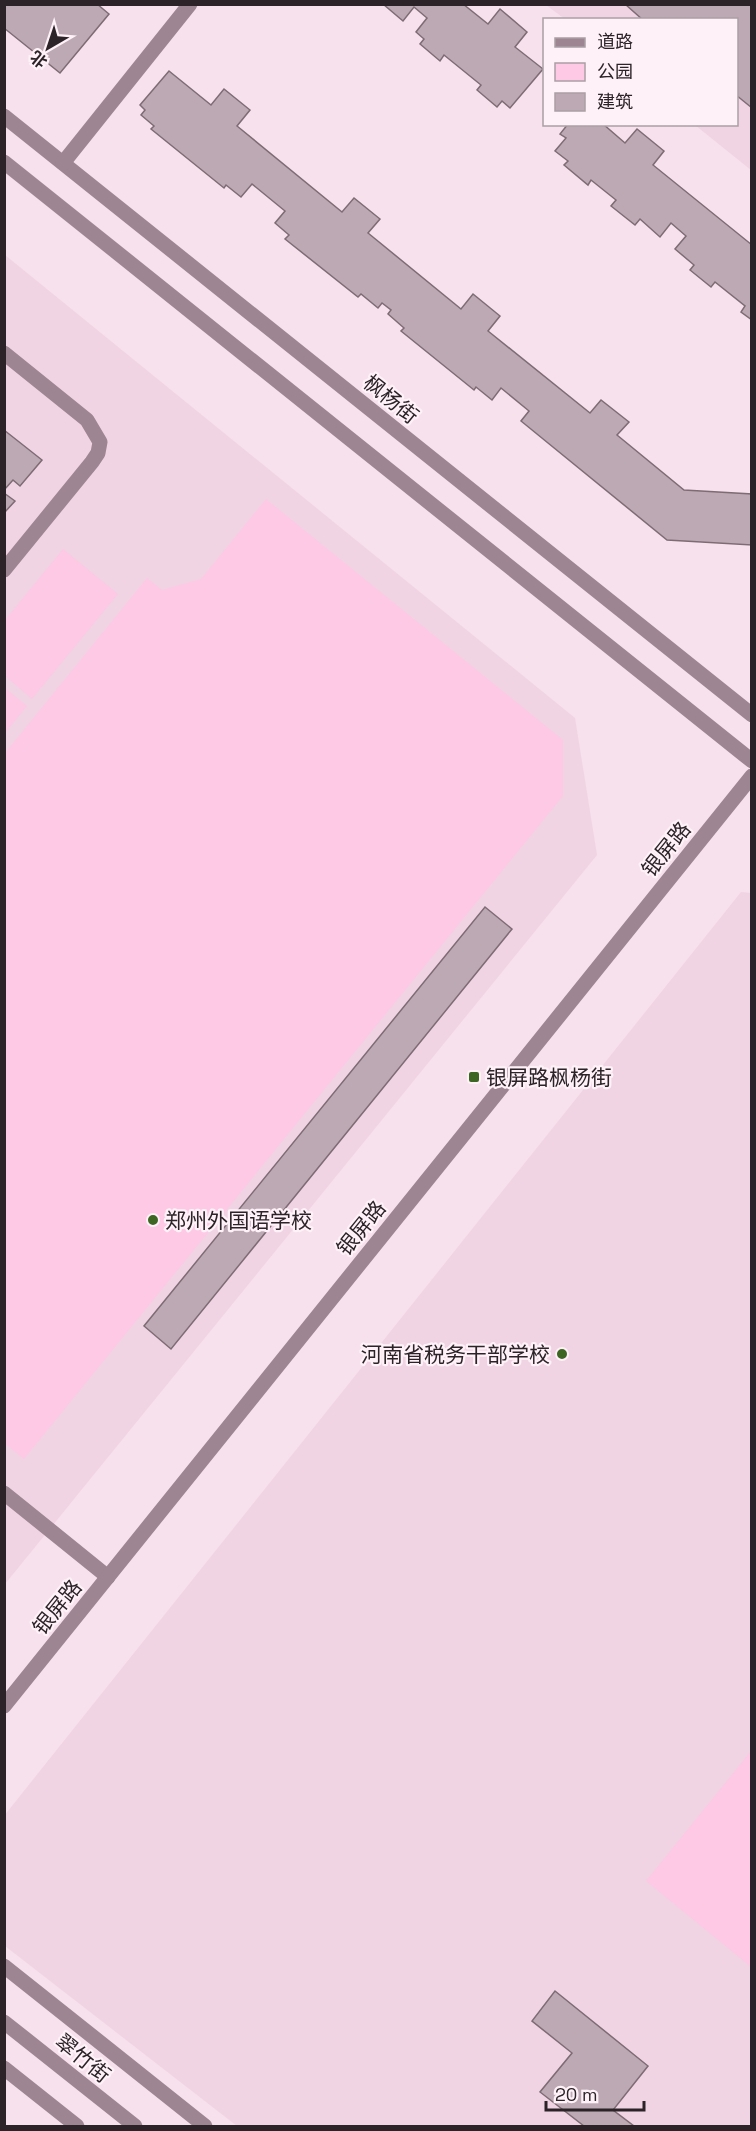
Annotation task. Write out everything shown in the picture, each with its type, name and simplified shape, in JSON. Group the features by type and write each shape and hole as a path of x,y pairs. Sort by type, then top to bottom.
{"street":[{"path":"63,163 190,4"},
{"name":"枫杨街","path":"4,116 752,715"},
{"path":"4,162 752,761"},
{"path":"4,353 87,420 100,442 98,453 92,462 4,570"},
{"name":"银屏路","path":"4,1706 752,776"},
{"path":"4,1493 108,1577"},
{"path":"4,1966 205,2127"},
{"name":"翠竹街","path":"4,2022 135,2127"},
{"path":"4,2068 77,2127"}],"shaded area":[{"path":"546,5 751,5 751,170 696,126 738,126 738,18 564,18"},
{"name":"郑州外国语学校","path":"5,255 575,718 597,855 5,1584"},
{"name":"河南省税务干部学校","path":"741,892 751,893 751,2126 237,2126 5,1946 4,1816"}],"green space":[{"name":"郑州外国语学校","path":"266,499 563,740 563,796 24,1459 4,1443 5,753 147,578 162,590 201,579"},
{"path":"63,549 118,594 32,699 5,676 5,620"},
{"path":"5,688 27,706 5,733"},
{"path":"751,1751 751,1967 646,1881"}],"building":[{"path":"4,4 97,4 109,14 60,73 4,28"},
{"path":"383,4 463,4 488,24 500,9 527,32 515,47 543,69 510,108 502,101 497,107 477,90 481,85 444,55 440,61 420,44 424,39 416,32 427,18 414,7 403,21"},
{"path":"625,4 752,4 752,108 738,97 738,18 641,18"},
{"path":"169,71 211,105 224,89 250,110 237,126 342,212 354,198 380,219 368,233 461,309 473,294 500,316 488,331 590,413 601,400 629,422 617,435 684,490 752,494 752,545 667,540 521,421 529,411 501,388 492,400 476,387 474,390 401,331 404,328 388,314 391,310 382,303 378,308 361,294 358,297 285,239 289,235 275,223 285,211 252,184 241,197 226,185 224,188 151,129 154,126 141,115 145,110 140,105"},
{"path":"566,126 605,126 625,143 637,129 664,151 653,165 752,245 752,320 741,312 745,306 715,282 711,287 690,270 694,265 675,249 686,236 671,223 660,237 640,219 635,225 611,206 616,200 591,180 588,185 564,165 568,161 555,151 566,138 560,134"},
{"path":"4,430 42,460 20,486 13,480 4,490"},
{"path":"4,493 15,501 4,513"},
{"path":"485,907 512,929 171,1349 144,1326"},
{"path":"555,1991 648,2066 613,2110 634,2126 584,2126 540,2092 572,2053 532,2021"}],"place":[{"name":"银屏路枫杨街","path":"474,1077"},
{"name":"郑州外国语学校","path":"153,1220"},
{"name":"河南省税务干部学校","path":"562,1354"}]}
